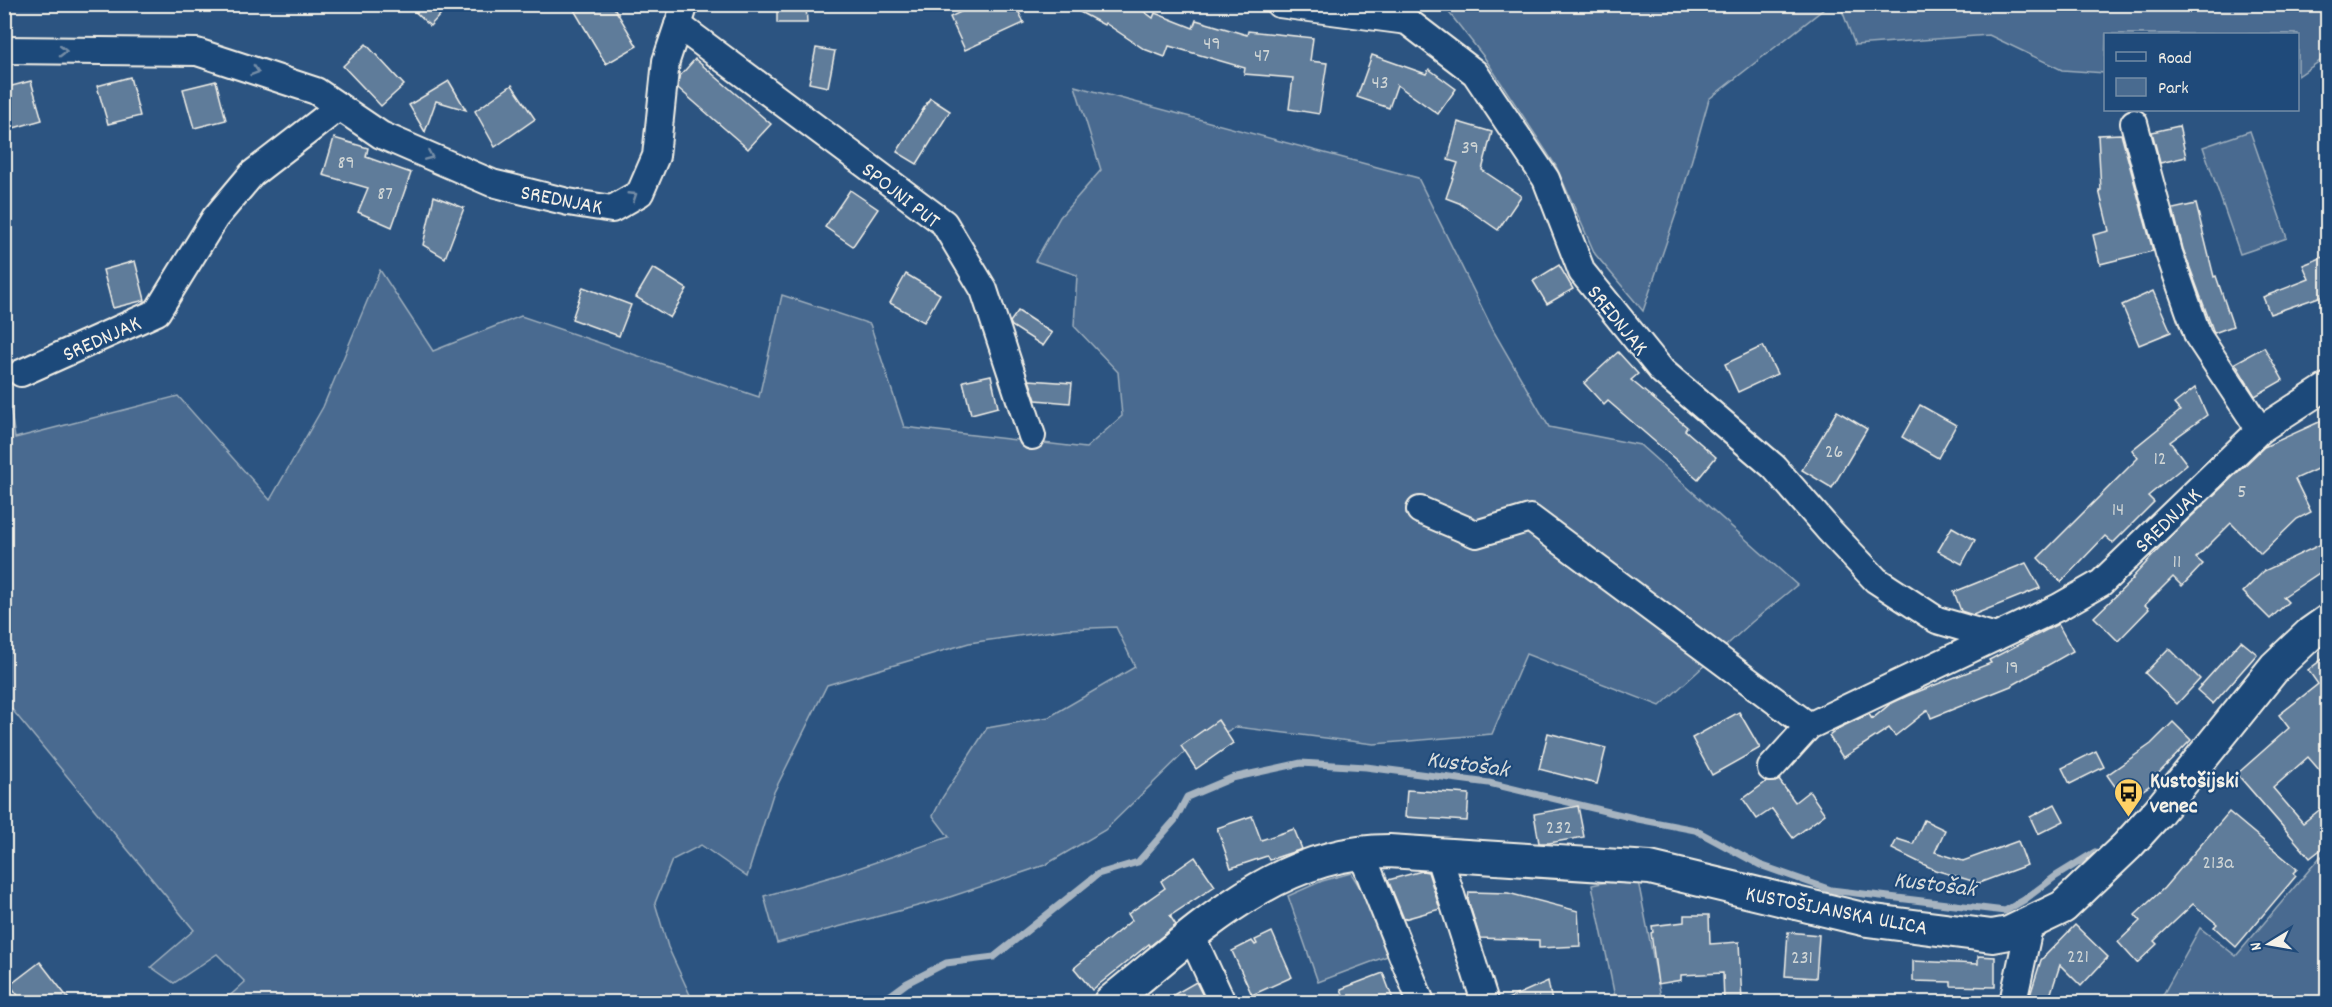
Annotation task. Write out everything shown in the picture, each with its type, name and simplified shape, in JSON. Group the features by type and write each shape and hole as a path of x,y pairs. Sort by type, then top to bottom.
{"street":[{"name":"SREDNJAK","path":"1279,4 1407,21 1475,73 1546,178 1582,272 1662,371 1774,467 1827,529 1876,580 1937,620 1996,637"},
{"name":"SREDNJAK","path":"4,50 197,52 316,91 381,135 492,183 568,202 612,209 640,193 656,156 666,61 681,15"},
{"name":"SPOJNI PUT","path":"681,15 944,223 984,290 1032,436"},
{"name":"SREDNJAK","path":"21,374 157,312 215,219 252,174 339,107"},
{"path":"2134,123 2169,253 2198,336 2260,430"},
{"name":"SREDNJAK","path":"1771,768 1809,726 1996,637 2101,583 2260,430 2328,386"},
{"path":"1420,510 1476,534 1530,518 1809,726"},
{"name":"KUSTOŠIJANSKA ULICA","path":"1110,1002 1229,907 1285,874 1330,857 1361,852 1389,851 1650,868 1868,920 1992,936 2009,933 2063,907 2127,846 2158,812 2275,667 2311,633 2328,621"},
{"path":"1361,852 1421,1002"},
{"path":"1438,854 1485,1002"},
{"path":"2013,1002 2030,923"},
{"path":"1192,937 1222,1002"}],"green space":[{"path":"1443,5 1829,5 1709,99 1679,205 1643,311 1595,254 1556,166 1484,57"},
{"path":"1840,5 2327,5 2327,56 2299,75 2299,33 2104,33 2104,73 2062,70 1989,35 1855,45"},
{"path":"1075,86 1418,178 1494,332 1549,427 1640,445 1797,585 1752,622 1660,706 1526,654 1492,734 1374,744 1237,727 1190,747 1105,830 1045,865 944,899 777,943 764,896 841,874 949,837 933,816 987,728 1049,717 1135,667 1116,627 1067,629 969,643 827,685 773,794 747,877 701,845 672,860 655,903 668,947 691,997 606,1002 223,1002 245,982 217,954 174,983 151,967 194,930 5,701 4,368 15,438 178,396 270,500 323,407 380,270 433,351 521,316 759,397 782,295 870,324 904,427 1086,448 1122,416 1118,372 1074,326 1077,275 1035,261 1060,217 1101,170"},
{"path":"2250,131 2287,238 2240,254 2203,147"},
{"path":"2321,856 2328,864 2327,1002 2159,1002 2200,928 2236,956"},
{"path":"1351,873 1375,912 1390,955 1318,982 1288,896 1322,881"},
{"path":"1637,876 1662,1002 1616,1002 1592,885"}],"building":[{"path":"407,4 450,4 430,26"},
{"path":"583,4 612,4 637,46 606,64 574,10"},
{"path":"777,4 806,4 807,23 777,23"},
{"path":"977,4 1015,4 1024,23 965,50 950,17"},
{"path":"1065,4 1134,4 1153,18 1155,13 1193,28 1196,20 1247,35 1248,31 1313,38 1310,61 1327,63 1319,114 1289,109 1293,78 1244,74 1245,68 1169,46 1165,57 1144,49 1105,23 1104,25"},
{"path":"366,44 404,85 381,106 343,66"},
{"path":"816,48 835,51 828,87 809,83"},
{"path":"1372,55 1426,74 1429,69 1456,89 1438,114 1397,85 1389,108 1357,97"},
{"path":"695,59 771,124 748,149 678,88 679,77"},
{"path":"130,77 140,116 108,124 97,86"},
{"path":"31,81 42,120 10,129 4,109 4,88"},
{"path":"216,81 226,120 194,128 183,89"},
{"path":"449,81 466,110 436,101 425,132 409,105"},
{"path":"512,85 535,119 495,147 475,111"},
{"path":"930,98 950,111 917,164 897,152"},
{"path":"1458,122 1492,132 1482,170 1521,196 1498,230 1459,203 1446,198 1458,163 1448,160"},
{"path":"2179,126 2186,157 2160,163 2152,132"},
{"path":"2121,134 2153,251 2100,264 2093,235 2109,231 2099,190 2101,190 2098,135"},
{"path":"334,138 368,148 366,157 411,173 392,227 358,212 368,188 323,175"},
{"path":"850,190 878,209 853,246 825,227"},
{"path":"434,196 464,208 445,258 423,245"},
{"path":"2196,204 2214,277 2216,276 2233,326 2214,333 2183,249 2173,209"},
{"path":"2328,255 2328,294 2270,314 2263,297 2309,279 2303,265"},
{"path":"135,261 145,300 113,308 103,270"},
{"path":"1559,265 1573,289 1547,304 1533,281"},
{"path":"653,268 687,289 670,318 636,297"},
{"path":"906,274 940,294 924,322 890,303"},
{"path":"583,287 631,305 619,336 572,319"},
{"path":"2153,291 2171,332 2139,345 2122,305"},
{"path":"1018,311 1052,333 1043,346 1012,326 1010,322"},
{"path":"1763,346 1777,374 1738,392 1725,364"},
{"path":"2264,347 2283,380 2255,396 2235,363"},
{"path":"1618,352 1638,374 1631,380 1687,427 1685,430 1716,457 1698,479 1608,401 1604,405 1584,383"},
{"path":"991,375 998,407 971,414 963,381"},
{"path":"1029,380 1072,383 1070,403 1036,400"},
{"path":"2195,388 2207,415 2170,442 2187,464 2148,496 2154,502 2113,543 2105,536 2061,582 2038,558 2138,458 2132,450 2180,411 2174,404"},
{"path":"1920,405 1956,425 1938,458 1902,437"},
{"path":"1837,411 1867,429 1832,488 1802,470"},
{"path":"2328,418 2328,464 2295,479 2311,512 2297,519 2261,554 2231,523 2196,558 2203,564 2182,586 2173,577 2145,605 2149,609 2118,641 2094,617 2133,579 2171,536 2264,447"},
{"path":"1952,527 1975,540 1962,564 1938,551"},
{"path":"2328,541 2328,567 2283,597 2288,602 2270,619 2243,592 2264,571"},
{"path":"2026,563 2040,588 1973,615 1961,611 1954,592"},
{"path":"2058,624 2073,651 2011,686 1931,718 1928,710 1895,736 1889,728 1843,758 1829,736 1841,727 1869,714 1872,719 1890,704 1907,696 1991,663 1989,660"},
{"path":"2241,641 2257,654 2213,704 2197,690"},
{"path":"2169,648 2200,679 2177,704 2145,673"},
{"path":"2328,655 2328,780 2308,757 2273,788 2303,823 2328,803 2328,844 2310,858 2237,774 2289,728 2279,715 2318,684 2308,670"},
{"path":"1739,712 1760,748 1712,775 1692,738"},
{"path":"1218,720 1233,743 1196,769 1181,746"},
{"path":"2173,722 2191,740 2154,778 2156,781 2126,802 2107,775 2151,744"},
{"path":"1548,733 1606,748 1597,784 1539,769"},
{"path":"2096,751 2104,767 2070,784 2062,768"},
{"path":"1779,780 1795,802 1809,791 1825,814 1793,838 1772,809 1757,819 1743,799 1766,782"},
{"path":"1407,790 1469,794 1467,821 1405,817"},
{"path":"2055,804 2064,821 2038,834 2030,817"},
{"path":"1578,806 1584,837 1539,843 1534,814"},
{"path":"2229,812 2297,869 2293,873 2296,876 2236,947 2214,927 2217,924 2193,904 2154,941 2157,944 2137,963 2118,942 2140,921 2135,915 2164,888"},
{"path":"1252,816 1261,840 1294,829 1302,849 1269,860 1267,856 1231,868 1217,828"},
{"path":"1924,820 1945,830 1935,852 1963,861 2018,841 2027,865 1979,883 1935,870 1892,849 1897,839 1913,844"},
{"path":"1195,857 1215,886 1170,916 1176,925 1092,990 1074,968 1132,920 1128,914 1165,888 1161,881"},
{"path":"1422,871 1428,872 1440,909 1404,919 1388,880"},
{"path":"1469,892 1508,893 1578,911 1580,946 1539,948 1539,940 1480,938 1468,900"},
{"path":"1684,915 1709,915 1710,944 1739,942 1742,1002 1724,1002 1723,973 1681,975 1681,980 1658,984 1652,926 1684,922"},
{"path":"2075,925 2108,957 2081,986 2060,965 2048,1002 2028,1002 2041,960"},
{"path":"1272,932 1292,977 1252,995 1232,951 1252,941 1255,945 1257,944 1255,940"},
{"path":"1788,932 1819,935 1816,978 1785,976"},
{"path":"1978,956 1995,957 1995,987 1951,986 1951,982 1913,981 1913,961 1978,964"},
{"path":"40,962 71,1002 23,1002 10,985"},
{"path":"1383,973 1394,1002 1346,1002 1341,989"},
{"path":"1548,981 1552,1002 1501,1002"},
{"path":"1196,982 1206,1002 1161,1002"}],"waterway":[{"name":"Kustošak","path":"881,1002 907,983 946,963 994,957 1098,874 1138,862 1175,820 1187,797 1232,778 1301,763 1366,767 1489,783 1638,819 1695,830 1760,865 1831,890 2005,911 2095,852"}],"place":[{"name":"Kustošijski venec","path":"2129,818"}]}
